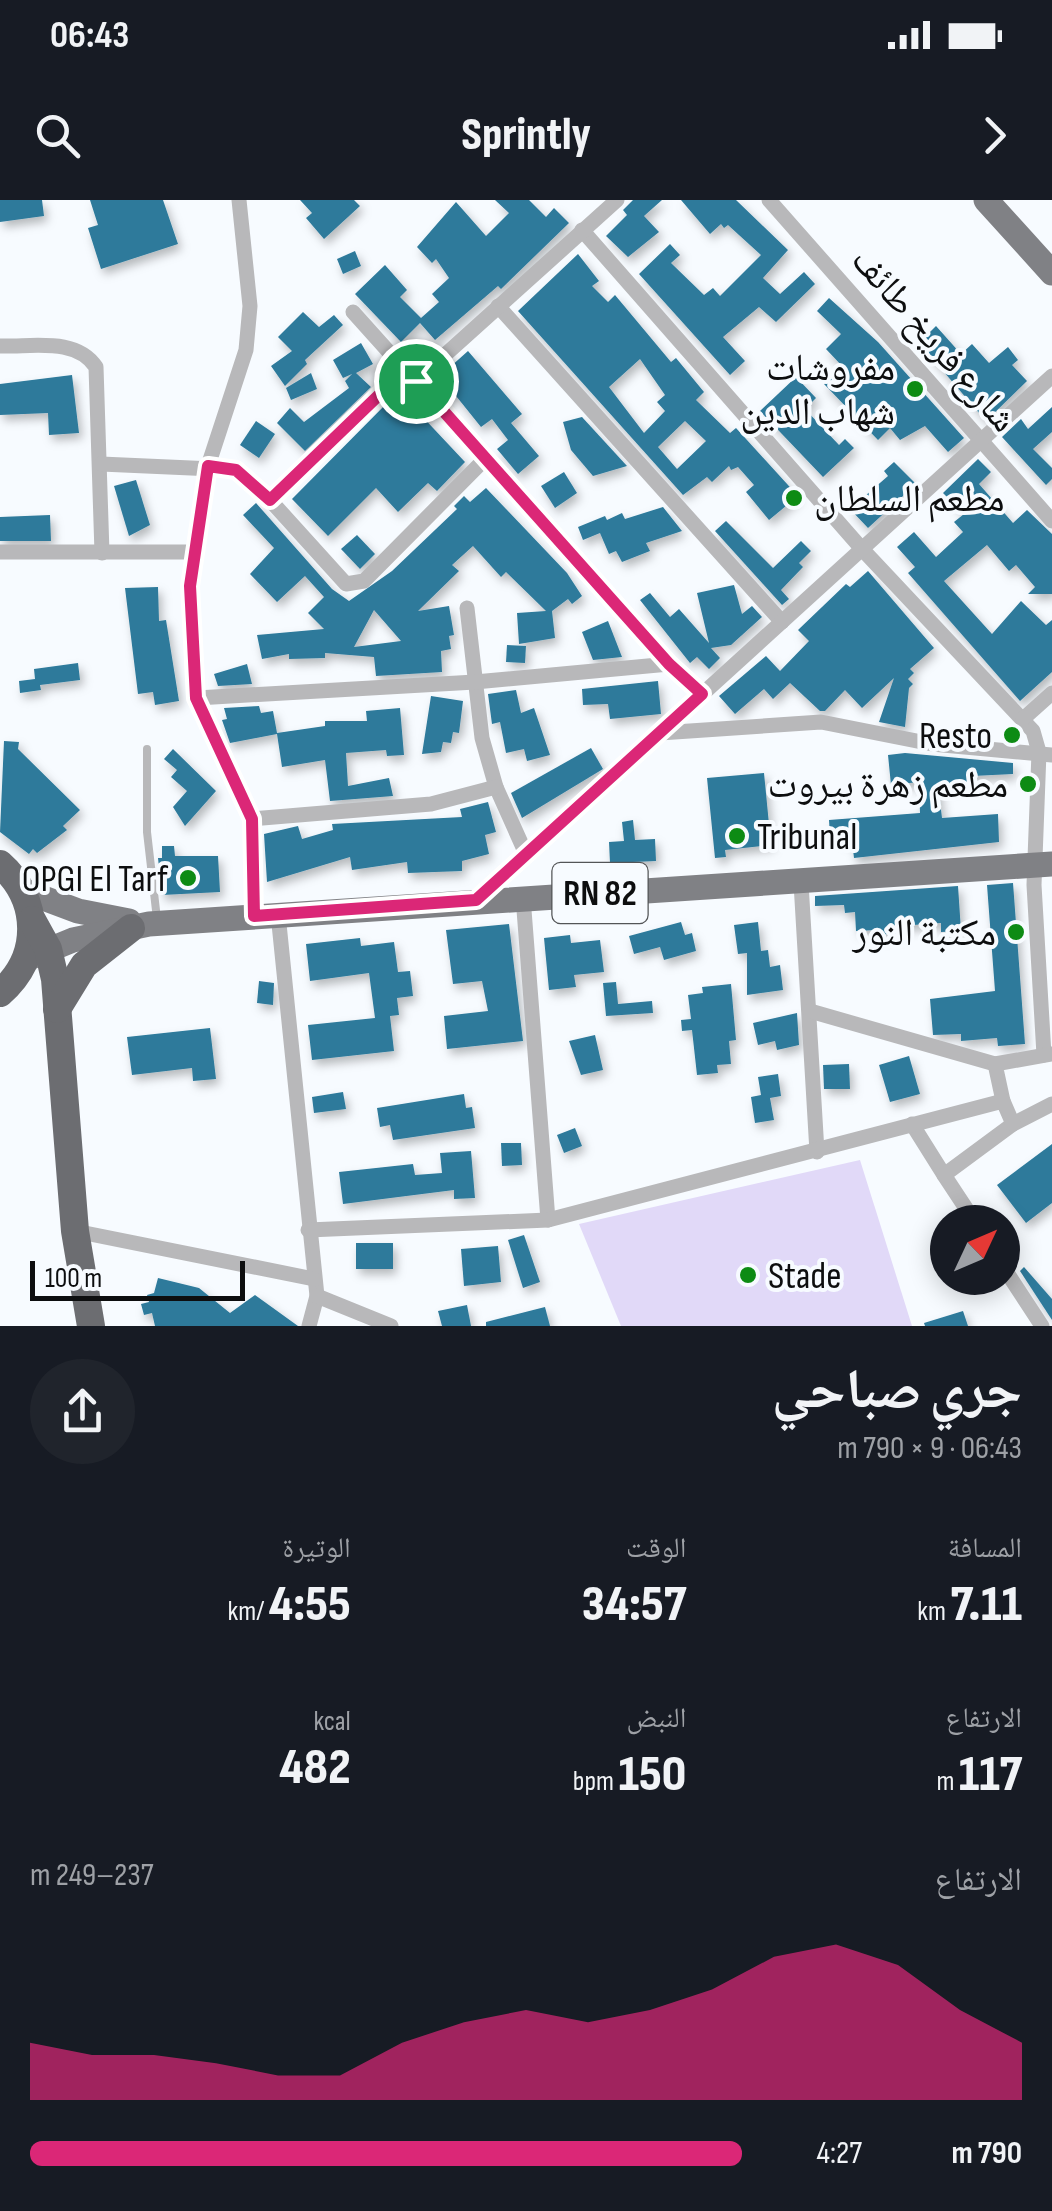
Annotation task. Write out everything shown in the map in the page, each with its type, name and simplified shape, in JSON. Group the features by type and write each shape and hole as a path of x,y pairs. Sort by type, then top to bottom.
{"highway":[{"path":"0,864 22,890 37,954 57,1010 83,1319"},
{"path":"57,1010 84,965 146,925"},
{"path":"0,993 37,954"}],"main road":[{"path":"986,200 1052,273"},
{"name":"RN 82","path":"37,954 146,925 523,896 801,882 1045,864"},
{"name":"RN 82","path":"22,890 78,911 146,925"}],"street":[{"path":"239,200 250,306 246,350 208,466 192,552 196,698 252,819 317,1296 309,1326"},
{"name":"شارع فريخ طائف","path":"770,200 1052,521"},
{"path":"270,500 411,375 498,306 606,204"},
{"path":"582,230 862,548 1023,719 1045,753 1045,864 1034,886 1048,1055 995,1064 810,1011"},
{"path":"498,306 782,622"},
{"path":"353,312 669,664 702,694"},
{"path":"0,346 71,347 89,356 96,367 102,553"},
{"path":"476,900 1052,376"},
{"path":"101,464 236,470 270,500 346,584 355,586 486,458"},
{"path":"0,552 192,552"},
{"path":"467,608 482,738 496,787 526,854"},
{"path":"196,698 475,682 669,664"},
{"path":"1023,719 1052,693"},
{"path":"660,732 821,722 932,744 1045,753"},
{"path":"252,819 431,804 496,787"},
{"path":"801,882 816,1152"},
{"path":"523,896 548,1220"},
{"path":"995,1064 1013,1124"},
{"path":"308,1230 548,1220 1003,1100"},
{"path":"944,1175 1013,1124 1052,1104"},
{"path":"912,1124 964,1205"},
{"path":"75,1231 314,1279"},
{"path":"1020,1295 1037,1325"},
{"path":"317,1296 391,1326"}],"lane":[{"path":"146,925 148,749"}],"shaded area":[{"name":"Stade","path":"860,1160 912,1326 621,1326 579,1224"}],"building":[{"path":"0,200 42,200 44,216 0,222"},
{"path":"90,200 163,200 178,244 101,269 88,228 98,225"},
{"path":"300,200 354,200 360,206 324,239 306,218 312,213"},
{"path":"495,200 529,200 546,217 554,208 569,223 501,289 498,286 435,340 420,323 401,342 355,294 385,265 407,290 400,297 421,318 439,302 432,294 449,278 436,259 432,263 417,247 456,202 486,236 509,213"},
{"path":"633,200 662,200 644,216 659,232 628,257 606,236 627,215 623,210"},
{"path":"681,200 736,200 788,250 763,278 780,294 804,272 815,284 776,322 759,307 723,337 745,361 730,375 639,274 670,244 680,255 671,263 704,295 713,288 720,296 761,255 728,225 724,228 721,224 710,234"},
{"path":"355,251 361,266 343,274 337,259"},
{"path":"578,254 599,281 592,286 608,302 615,295 671,362 676,358 704,392 696,400 730,433 736,428 798,496 769,520 746,492 754,485 738,467 731,470 729,466 712,482 707,477 683,495 518,311","holes":["640,359 665,395 657,402 665,411 644,433 609,387","685,421 706,441 677,469 658,447"]},
{"path":"829,298 878,342 964,438 948,452 925,426 900,440 890,428 878,440 824,384 843,367 826,349 841,334 817,311"},
{"path":"303,312 319,327 334,315 343,325 305,360 307,364 285,386 271,366 292,351 278,337"},
{"path":"936,326 961,354 972,344 989,363 1008,347 1018,360 1012,365 1027,381 986,421 919,343"},
{"path":"361,343 373,364 356,373 371,387 305,451 277,423 290,408 304,422 349,388 345,381 352,374 343,378 333,360"},
{"path":"468,351 522,414 511,423 539,456 518,474 497,449 508,440 492,419 481,427 440,376"},
{"path":"311,373 317,389 291,400 286,388"},
{"path":"72,375 79,433 49,435 48,413 0,415 0,384"},
{"path":"796,377 816,398 805,409 839,445 845,439 854,448 823,477 760,411"},
{"path":"403,396 465,462 437,491 428,483 398,512 376,488 328,536 292,499 387,403 392,407"},
{"path":"1052,407 1052,432 1033,449 1052,468 1052,479 1046,485 1002,437 1021,419 1028,429"},
{"path":"582,417 627,466 593,476 571,450 563,422"},
{"path":"256,421 275,434 259,458 240,445"},
{"path":"978,459 991,472 979,484 1013,523 1027,510 1052,534 1052,594 1028,594 1035,587 1016,565 1009,571 987,545 944,581 992,634 1021,601 1046,625 1052,620 1052,672 1020,701 908,573 915,567 897,547 914,532 936,557 963,532 954,522 964,514 943,493"},
{"path":"894,462 916,484 868,528 850,509 888,476 884,471"},
{"path":"564,472 577,493 555,508 541,486"},
{"path":"136,480 150,525 129,536 114,486"},
{"path":"486,488 567,573 582,596 572,604 568,599 552,611 555,638 519,644 517,613 546,611 506,572 501,577 473,546 452,565 459,571 418,611 449,606 454,635 449,636 451,649 441,651 442,672 376,676 374,657 325,653 325,658 289,659 289,654 262,659 257,635 324,629 308,613 324,597 305,576 277,602 250,574 274,548 243,515 256,503 332,589 349,601 392,571 457,509 454,506 464,496 470,502","holes":["374,610 401,641 354,647"]},
{"path":"663,507 682,531 646,543 650,551 622,562 616,551 609,554 600,533 583,540 578,527 605,516 607,520 622,513 625,519"},
{"path":"50,515 51,541 0,541 0,517"},
{"path":"726,521 773,568 801,541 811,551 799,563 803,567 781,590 789,599 782,605 715,531"},
{"path":"357,535 375,554 360,569 341,549"},
{"path":"868,571 934,648 910,669 914,673 908,679 913,684 909,688 905,727 879,722 894,678 862,708 845,690 825,711 820,711 790,683 773,699 764,689 735,714 719,696 766,656 780,671 809,641 798,630 846,584 850,587"},
{"path":"734,585 742,614 752,606 762,617 731,645 711,648 720,658 709,669 697,657 690,663 640,600 650,593 670,617 679,609 709,643 697,593"},
{"path":"158,587 159,621 166,620 179,701 155,705 153,692 138,694 125,588"},
{"path":"608,621 622,657 593,660 582,632"},
{"path":"507,645 526,646 525,663 506,662"},
{"path":"78,663 80,680 40,685 41,690 20,693 19,681 35,679 34,669"},
{"path":"247,664 252,684 218,686 214,674"},
{"path":"658,681 661,714 610,719 608,704 583,705 582,689"},
{"path":"516,690 521,713 534,708 550,755 527,761 524,749 506,753 500,722 492,724 488,694"},
{"path":"431,696 463,701 459,733 453,732 451,743 443,742 441,752 422,754"},
{"path":"259,706 261,713 273,711 277,733 325,726 325,721 367,721 366,711 400,708 404,755 387,756 386,750 346,753 348,786 389,778 393,796 330,801 325,760 282,767 277,734 230,743 222,720 227,719 224,708"},
{"path":"4,741 19,742 18,749 80,810 63,826 67,830 37,853 33,849 29,854 0,832"},
{"path":"591,748 603,769 522,818 511,793"},
{"path":"173,749 216,791 185,826 173,807 187,791 171,777 177,770 164,759"},
{"path":"905,753 1013,763 1013,774 972,776 972,784 938,786 942,818 998,814 999,842 854,858 852,841 843,841 842,835 830,836 829,820 920,813 919,782 891,785 888,755"},
{"path":"764,773 771,845 725,850 726,857 715,858 707,778"},
{"path":"488,802 496,832 485,835 489,854 462,861 462,871 408,873 407,862 352,870 350,857 267,882 264,834 298,826 302,839 333,830 332,824 462,817 460,809"},
{"path":"633,820 635,840 655,839 656,861 610,863 609,842 624,841 622,822"},
{"name":"OPGI El Tarf","path":"162,846 174,846 175,856 218,856 220,892 162,895 158,858 162,858"},
{"path":"1013,883 1025,1044 998,1046 997,1038 961,1041 961,1034 933,1035 930,999 995,991 987,885"},
{"path":"958,886 961,931 941,932 941,923 899,926 900,933 876,935 875,930 856,931 855,912 845,913 844,905 815,906 815,896"},
{"path":"681,922 685,935 692,933 696,951 664,960 660,947 634,954 629,936"},
{"path":"758,922 761,951 768,950 770,967 780,965 783,990 747,995 747,953 738,954 734,925"},
{"path":"509,924 523,1041 447,1049 444,1016 488,1011 482,981 453,984 446,930"},
{"path":"570,935 571,943 600,940 604,972 574,975 576,987 549,990 544,938"},
{"path":"360,938 361,946 394,942 398,972 410,971 413,996 397,998 399,1015 390,1016 394,1051 312,1060 308,1025 375,1018 369,973 310,981 306,944"},
{"path":"259,981 274,983 273,1005 257,1003"},
{"path":"616,982 618,1004 652,1001 653,1013 606,1016 603,983"},
{"path":"731,984 736,1040 729,1041 731,1064 717,1065 718,1073 697,1075 692,1030 682,1031 681,1020 691,1019 688,995 703,993 702,987"},
{"path":"797,1013 799,1045 777,1050 775,1041 758,1045 753,1023"},
{"path":"210,1028 216,1079 193,1081 192,1068 132,1075 127,1037"},
{"path":"595,1035 603,1070 581,1075 569,1041"},
{"path":"909,1056 920,1094 890,1102 879,1065"},
{"path":"849,1064 850,1089 824,1089 823,1065"},
{"path":"778,1074 781,1096 770,1098 774,1120 755,1123 751,1097 761,1095 758,1077"},
{"path":"343,1092 346,1109 314,1113 312,1097"},
{"path":"464,1094 466,1108 472,1107 475,1128 393,1140 390,1125 380,1127 377,1108"},
{"path":"575,1128 582,1146 564,1153 557,1135"},
{"path":"501,1143 521,1143 522,1165 502,1166"},
{"path":"1052,1144 1052,1203 1026,1223 1020,1215 1020,1205 1012,1205 997,1185"},
{"path":"471,1151 475,1198 454,1199 454,1190 343,1204 339,1172 413,1164 415,1175 442,1173 440,1153"},
{"path":"524,1235 540,1282 523,1288 508,1240"},
{"path":"356,1243 393,1243 393,1269 356,1269"},
{"path":"498,1246 501,1282 464,1286 461,1249"},
{"path":"1024,1267 1052,1299 1052,1320 1020,1271"},
{"path":"158,1278 199,1288 230,1313 255,1295 298,1326 155,1326 152,1313 144,1315 141,1304 149,1302 147,1295 154,1293"},
{"path":"467,1305 471,1326 442,1326 438,1311"},
{"path":"545,1307 550,1326 486,1326 486,1322"},
{"path":"963,1311 968,1326 925,1326 924,1323"}],"place":[{"name":"مفروشات شهاب الدين","path":"915,389"},
{"name":"مطعم السلطان","path":"794,498"},
{"name":"Resto","path":"1012,735"},
{"name":"مطعم زهرة بيروت","path":"1028,784"},
{"name":"Tribunal","path":"737,836"},
{"name":"OPGI El Tarf","path":"188,878"},
{"name":"مكتبة النور","path":"1016,932"},
{"name":"Stade","path":"748,1275"}],"route":[{"path":"406,369 416,381 669,664 702,694 476,900 254,916 252,819 196,698 190,586 192,552 208,466 236,470 270,500 406,369"}]}
